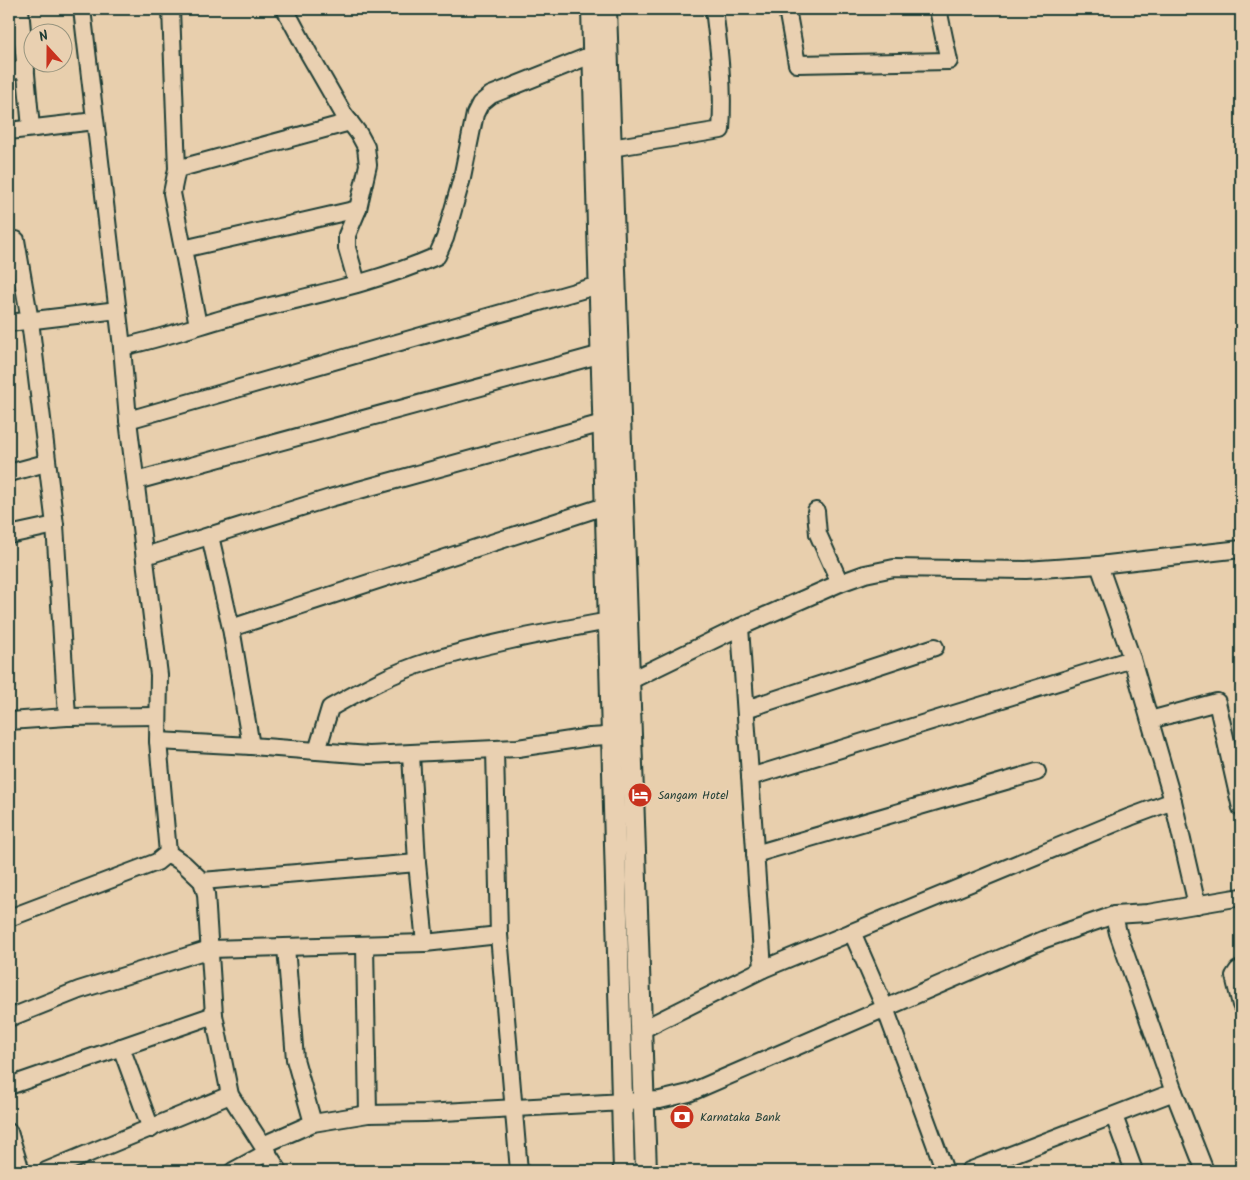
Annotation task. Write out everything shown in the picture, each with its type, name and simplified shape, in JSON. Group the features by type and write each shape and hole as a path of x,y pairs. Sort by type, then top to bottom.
{"main road":[{"path":"592,9 600,51 603,123 599,285 610,352 603,423 606,506 618,619 629,681 621,735 641,1030 646,1171"},
{"path":"600,51 606,9"},
{"path":"603,123 611,148 610,352 621,735 622,1102 624,1171"}],"street":[{"path":"20,9 22,29"},
{"path":"82,9 118,310 128,420 159,675 158,741 168,852 202,881 206,894 214,1015 230,1095 280,1171"},
{"path":"171,9 176,169 172,193 198,325"},
{"path":"285,9 343,114 359,134 366,147 368,165 358,209 347,235 347,248 357,283"},
{"path":"611,148 721,130 723,106 721,70 714,9"},
{"path":"787,9 797,64 949,61 938,9"},
{"path":"122,347 357,283 437,256 445,238 462,178 475,114 480,104 491,94 600,51"},
{"path":"9,71 22,69"},
{"path":"26,72 31,128"},
{"path":"9,131 95,121"},
{"path":"176,169 350,122"},
{"path":"184,249 358,209"},
{"path":"16,240 30,321 55,525 67,717"},
{"path":"128,420 599,285"},
{"path":"9,323 118,310"},
{"path":"136,481 610,352"},
{"path":"145,556 330,498 603,423"},
{"path":"9,473 46,463"},
{"path":"231,628 606,506"},
{"path":"816,511 818,534 840,583"},
{"path":"9,535 55,525"},
{"path":"210,536 231,628 252,746"},
{"path":"629,681 740,627 865,574 894,568 1011,570 1099,565 1241,549"},
{"path":"1099,565 1132,658 1150,720 1173,801 1197,904"},
{"path":"317,751 330,708 360,690 426,662 526,636 618,619"},
{"path":"740,627 763,969"},
{"path":"746,709 936,647"},
{"path":"750,778 1132,658"},
{"path":"1150,720 1217,702 1241,808"},
{"path":"9,721 67,717 158,716"},
{"path":"158,741 369,755 495,750 590,737 621,735"},
{"path":"495,750 500,935 518,1171"},
{"path":"411,754 417,863 425,943"},
{"path":"756,854 1037,772"},
{"path":"641,1030 763,969 1130,816 1173,801"},
{"path":"9,918 157,862 168,852"},
{"path":"202,881 417,863"},
{"path":"233,1171 265,1149 313,1123 368,1114 425,1114 660,1100 688,1093 1045,939 1114,915 1148,914 1241,897"},
{"path":"1114,915 1118,933 1174,1092 1205,1171"},
{"path":"852,932 885,1008 945,1171"},
{"path":"9,1018 79,990 210,949 425,943 500,935"},
{"path":"365,945 368,1114"},
{"path":"286,947 295,1059 313,1123"},
{"path":"1241,969 1234,976 1241,1005"},
{"path":"9,1086 214,1015"},
{"path":"121,1047 151,1129"},
{"path":"969,1171 1174,1092"},
{"path":"46,1171 77,1165 151,1129 230,1095"},
{"path":"1114,1116 1134,1171"},
{"path":"9,1132 21,1171"}],"place":[{"name":"Sangam Hotel","path":"640,795"},
{"name":"Karnataka Bank","path":"682,1117"}]}
